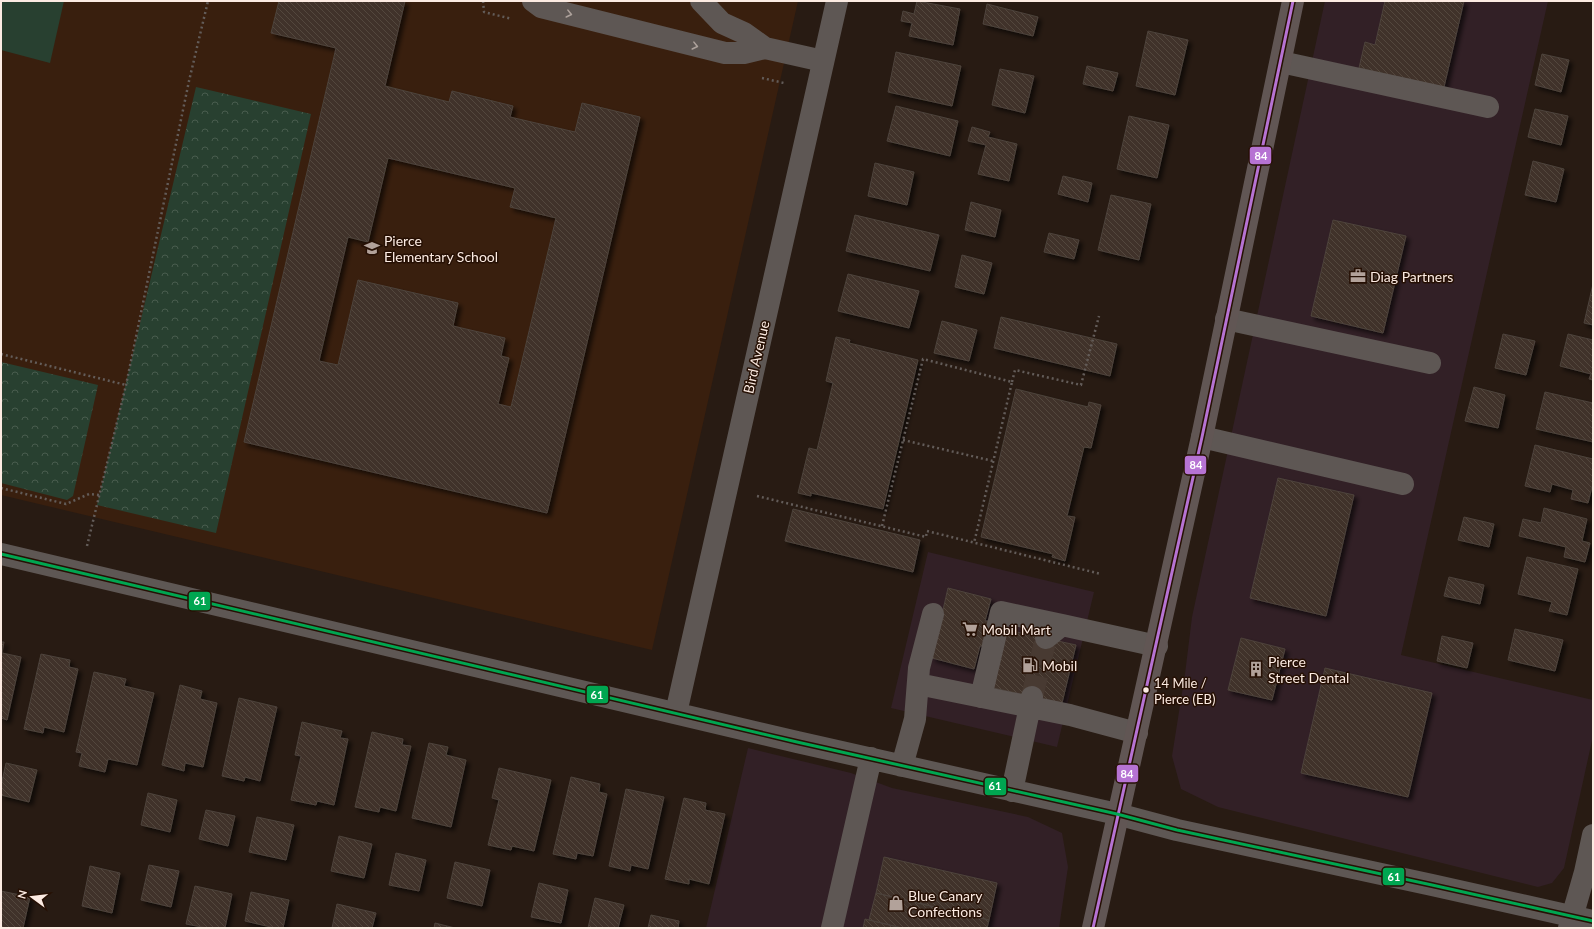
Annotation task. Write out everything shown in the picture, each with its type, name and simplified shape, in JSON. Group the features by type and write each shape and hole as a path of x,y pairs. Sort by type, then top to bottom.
{"main road":[{"path":"1093,928 1117,814 1202,437 1293,1"}],"street":[{"path":"534,1 541,7 725,53 744,53 765,48"},
{"name":"Bird Avenue","path":"676,713 837,1"},
{"path":"705,3 722,23 744,33 765,48 823,61"},
{"path":"1281,62 1488,107"},
{"path":"1226,319 1430,363"},
{"path":"1202,437 1403,484"},
{"path":"1,554 902,766 1117,814 1177,830 1578,922 1593,835"},
{"path":"981,697 1001,612 1054,632 1156,646"},
{"path":"902,766 915,719 919,668 933,614"},
{"path":"918,684 981,697 1031,702 1070,715 1136,733"},
{"path":"1012,791 1031,702"},
{"path":"832,928 871,758"}],"path":[{"path":"81,574 126,385 189,81 208,1"},
{"path":"974,543 1015,370 1081,385 1099,316"},
{"path":"1,354 126,385"},
{"path":"882,526 923,359 1012,382"},
{"path":"903,440 993,461"},
{"path":"1,488 66,504 89,494 100,496"},
{"path":"757,496 926,537 927,531 1101,574"}],"shaded area":[{"name":"Pierce Elementary School","path":"1,1 798,1 652,650 1,495"},
{"path":"1325,1 1548,1 1401,655 1593,700 1593,736 1564,868 1552,883 1538,887 1218,807 1181,789 1172,756 1192,617"},
{"path":"928,552 1094,592 1057,747 891,708"},
{"path":"748,748 851,773 892,788 1028,817 1062,833 1068,867 1059,928 706,928"}],"green space":[{"path":"1,1 64,1 50,63 1,50"},
{"path":"196,87 311,114 216,533 97,505"},
{"path":"1,362 98,385 73,496 67,500 1,483"}],"building":[{"path":"279,1 405,1 385,86 449,102 452,91 513,106 510,117 575,132 582,103 640,117 547,513 244,442 336,48 271,33","holes":["388,158 515,188 510,207 556,218 511,407 498,404 509,358 501,356 505,338 453,326 458,303 358,280 338,365 319,361 348,237 368,242"]},
{"path":"917,1 960,9 953,45 909,36 912,23 901,21 903,11 914,14"},
{"path":"1385,1 1464,1 1444,87 1359,68 1365,42 1375,45"},
{"path":"987,4 1038,17 1033,36 983,24"},
{"path":"1148,31 1188,40 1175,95 1136,86"},
{"path":"896,52 961,66 952,106 888,92"},
{"path":"1542,54 1569,60 1561,92 1535,85"},
{"path":"1087,66 1118,73 1113,91 1083,84"},
{"path":"1000,69 1034,76 1025,113 992,105"},
{"path":"896,106 958,121 950,156 887,141"},
{"path":"1535,109 1568,116 1561,145 1528,137"},
{"path":"1129,116 1169,125 1157,178 1117,169"},
{"path":"972,127 990,132 988,137 1017,144 1009,181 978,174 986,145 968,141"},
{"path":"1533,161 1564,169 1556,202 1525,195"},
{"path":"875,163 914,172 907,205 868,196"},
{"path":"1063,176 1092,183 1088,202 1058,194"},
{"path":"1111,195 1151,204 1139,260 1098,250"},
{"path":"971,202 1001,210 995,237 965,230"},
{"path":"855,215 939,235 930,271 846,251"},
{"name":"Diag Partners","path":"1333,220 1406,236 1383,333 1311,316"},
{"path":"1049,233 1079,240 1074,259 1044,252"},
{"path":"962,255 992,263 984,294 955,287"},
{"path":"848,274 919,291 909,328 838,311"},
{"path":"1593,284 1593,325 1584,323"},
{"path":"1001,317 1117,344 1110,376 994,348"},
{"path":"942,321 977,330 969,361 934,353"},
{"path":"1503,334 1535,341 1526,375 1495,368"},
{"path":"1568,334 1593,340 1593,380 1589,379 1591,374 1560,366"},
{"path":"836,337 850,340 849,343 918,360 883,509 811,493 811,496 798,493 809,448 817,450 833,383 826,381"},
{"path":"1474,387 1505,395 1498,428 1465,421"},
{"path":"1016,389 1088,407 1089,402 1101,405 1091,448 1084,447 1067,516 1075,517 1065,561 1052,557 1053,554 981,537"},
{"path":"1545,392 1593,403 1593,442 1536,429"},
{"path":"1535,445 1593,459 1593,483 1588,503 1571,499 1573,490 1552,484 1550,492 1525,486"},
{"path":"1278,478 1354,495 1326,616 1250,598"},
{"path":"1544,508 1587,519 1582,541 1590,543 1585,562 1564,557 1566,547 1519,536 1523,519 1541,523"},
{"path":"793,509 920,540 913,572 785,541"},
{"path":"1464,517 1494,524 1489,547 1458,540"},
{"path":"1527,557 1578,569 1567,615 1549,611 1552,602 1518,594"},
{"path":"1449,577 1484,585 1480,604 1444,596"},
{"path":"948,588 991,599 985,621 988,621 982,646 980,646 974,669 932,658"},
{"path":"1003,629 1076,645 1062,703 989,687"},
{"path":"1515,629 1563,640 1555,671 1508,660"},
{"path":"1442,636 1473,643 1467,668 1437,661"},
{"name":"Pierce Street Dental","path":"1241,638 1285,649 1272,700 1228,690"},
{"path":"1,642 4,642 2,653 21,657 7,720 1,718"},
{"path":"41,654 70,660 69,667 78,669 64,732 44,727 43,733 24,729"},
{"path":"1325,668 1432,693 1408,797 1301,773"},
{"path":"94,672 126,679 124,686 154,693 137,765 108,759 105,772 79,766 82,753 76,752"},
{"path":"180,685 202,691 200,699 217,703 203,767 185,763 184,771 162,765"},
{"path":"239,698 277,707 260,781 245,777 244,781 222,776"},
{"path":"302,722 342,731 340,738 348,739 334,805 317,801 316,805 291,800 301,756 295,755"},
{"path":"372,732 403,739 402,745 411,746 396,811 380,807 379,812 355,807"},
{"path":"429,743 448,747 446,755 466,760 451,827 412,818"},
{"path":"6,763 37,770 29,802 1,795 1,786"},
{"path":"499,768 551,780 534,851 512,846 511,850 488,845 499,800 492,798"},
{"path":"571,777 600,784 599,792 607,794 593,856 577,853 576,859 553,854"},
{"path":"626,789 664,797 648,869 631,865 630,871 609,866"},
{"path":"148,793 177,800 170,832 141,825"},
{"path":"684,798 706,803 705,810 725,814 709,884 689,879 689,884 665,879"},
{"path":"206,810 235,816 228,846 199,839"},
{"path":"257,817 294,825 286,860 249,852"},
{"path":"339,836 372,844 364,878 331,871"},
{"path":"396,853 426,860 419,891 389,885"},
{"path":"884,857 997,883 989,920 876,893"},
{"path":"455,862 490,870 482,906 447,898"},
{"path":"149,865 179,871 171,907 141,900"},
{"path":"90,866 120,873 112,913 82,906"},
{"path":"539,883 568,890 561,923 531,917"},
{"path":"195,886 232,894 225,928 207,928 186,924"},
{"path":"1,891 30,897 23,928 1,928"},
{"path":"251,892 289,900 283,928 275,928 245,921"},
{"name":"Blue Canary Confections","path":"876,893 989,920 987,928 902,928 869,920"},
{"path":"595,898 624,905 618,928 588,928"},
{"path":"337,904 376,913 372,928 332,928"},
{"path":"651,915 679,921 678,928 648,928"},
{"path":"865,919 869,920 902,928 863,928"},
{"path":"435,923 455,928 434,928"}],"tunnel":[{"path":"1032,697 1046,638"}],"transit line":[{"name":"84","path":"1093,928 1202,437 1293,1"},
{"name":"61","path":"1,554 797,742 1117,814 1177,830 1593,921"}],"place":[{"name":"Pierce Elementary School","path":"372,248"},
{"name":"Diag Partners","path":"1358,276"},
{"name":"Mobil Mart","path":"970,629"},
{"name":"Mobil","path":"1030,665"},
{"name":"Pierce Street Dental","path":"1256,669"},
{"name":"14 Mile / Pierce (EB)","path":"1146,690"},
{"name":"Blue Canary Confections","path":"896,903"}]}
